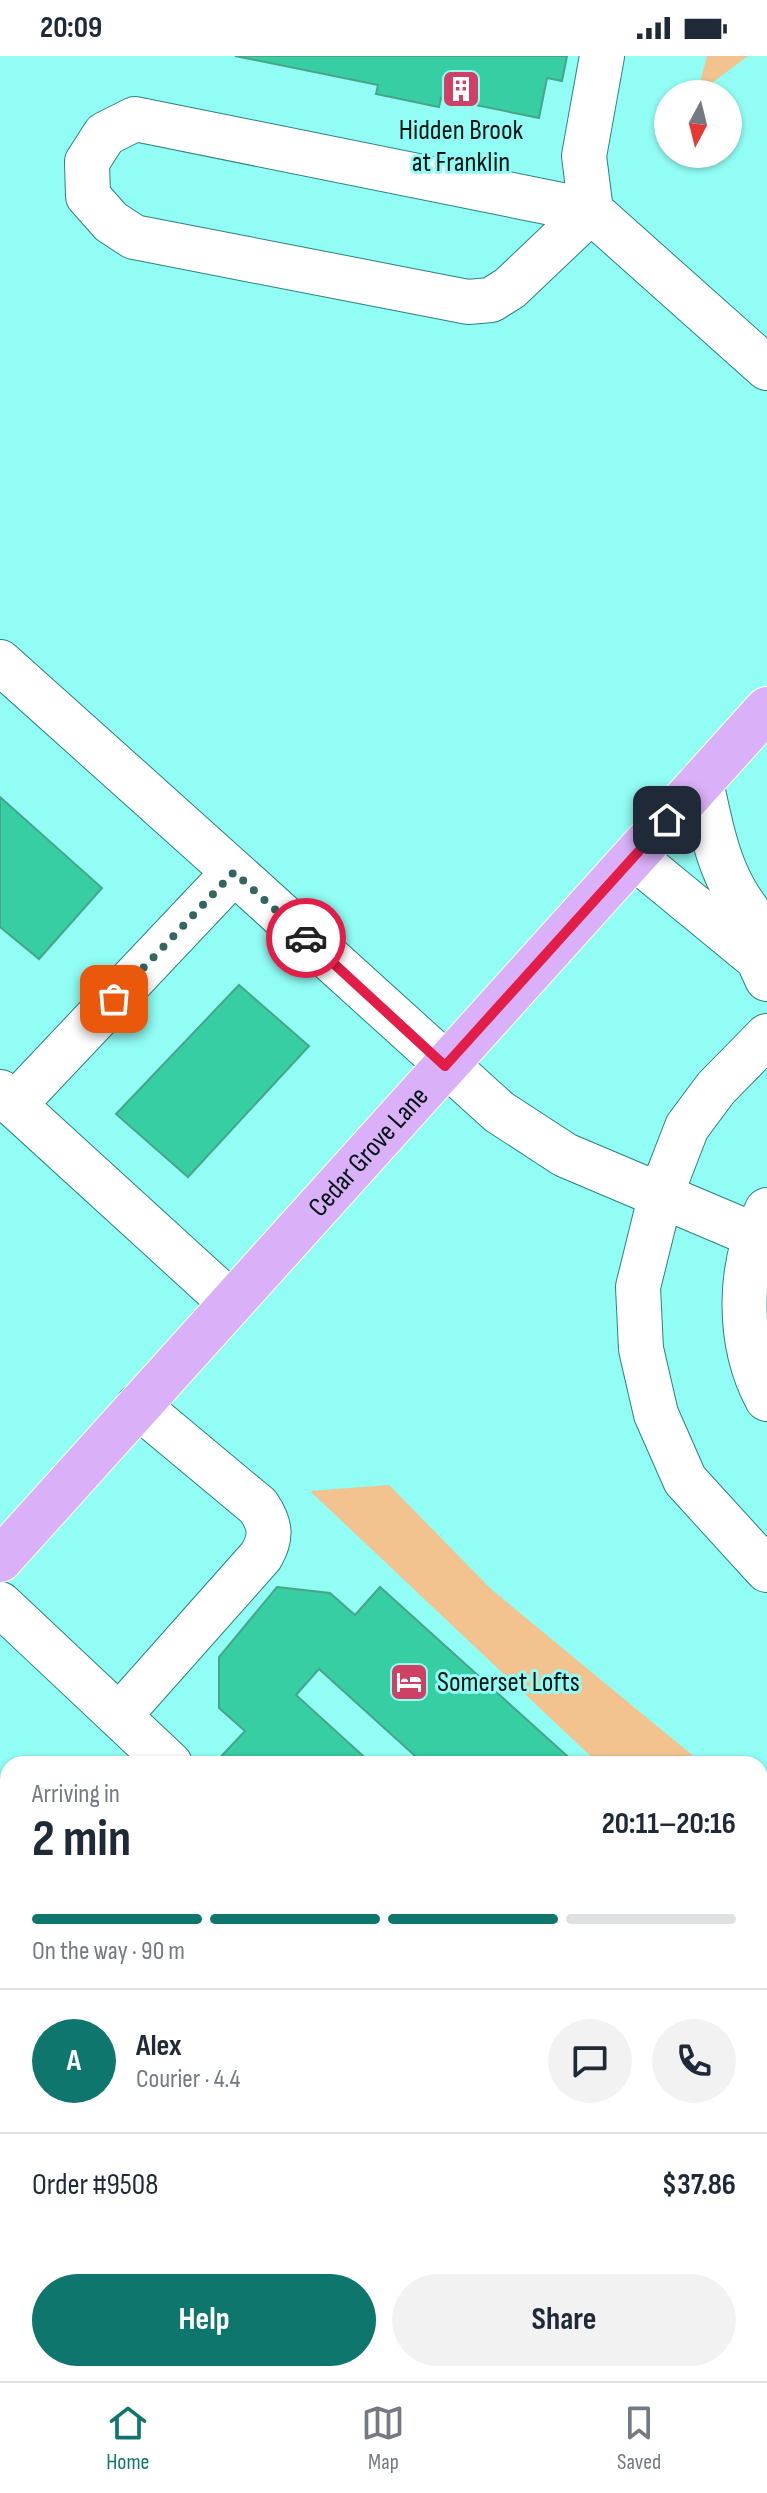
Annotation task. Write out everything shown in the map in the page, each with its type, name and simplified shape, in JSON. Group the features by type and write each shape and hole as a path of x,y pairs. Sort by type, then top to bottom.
{"main road":[{"name":"Cedar Grove Lane","path":"0,1560 767,709"}],"lane":[{"path":"591,211 584,156 602,56"},
{"path":"591,211 545,251 510,288 491,300 468,302 134,237 111,222 88,196 87,162 105,134 135,119 591,211 767,368"},
{"path":"0,662 499,1112 565,1155 628,1184 760,1223 744,1316 755,1376 767,1399"},
{"path":"701,782 718,857 743,910 767,932"},
{"path":"634,857 758,959 767,979"},
{"path":"231,1303 7,1099 234,872"},
{"path":"767,1036 716,1088 687,1127 661,1194 638,1287 641,1349 656,1414 685,1480 767,1570"},
{"path":"119,1716 261,1556 270,1529 258,1506 138,1406"},
{"path":"0,1604 162,1756"}],"shaded area":[{"path":"707,56 748,56 716,80 701,80"},
{"path":"389,1485 492,1590 693,1756 591,1756 310,1491"}],"building":[{"name":"Hidden Brook at Franklin","path":"235,56 567,56 562,81 547,78 539,118 441,98 439,107 376,94 378,85"},
{"path":"0,797 102,888 39,959 0,927"},
{"path":"239,985 309,1046 188,1177 116,1114"},
{"name":"Somerset Lofts","path":"277,1587 330,1593 355,1615 380,1587 567,1756 415,1756 319,1669 296,1695 363,1756 222,1756 245,1731 219,1708 219,1657"}],"way so far":[{"path":"114,999 234,872 306,938"}],"place":[{"name":"Hidden Brook at Franklin","path":"461,89"},
{"name":"Somerset Lofts","path":"409,1682"}],"route":[{"path":"306,938 445,1066 667,820"}]}
